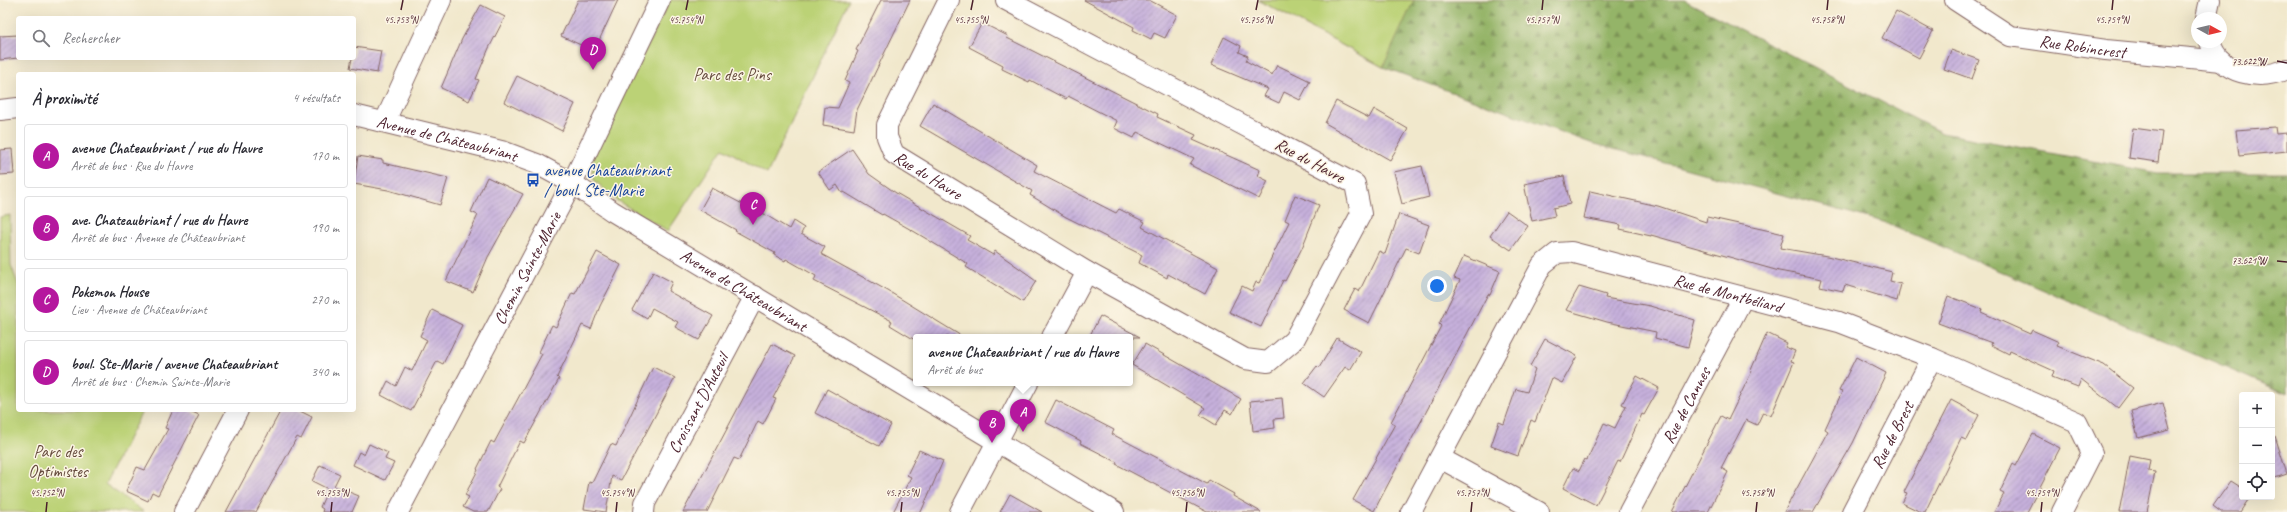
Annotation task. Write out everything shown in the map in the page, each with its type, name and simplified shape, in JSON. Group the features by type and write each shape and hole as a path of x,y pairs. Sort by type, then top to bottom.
{"street":[{"path":"385,121 441,0"},
{"name":"Chemin Sainte-Marie","path":"398,512 572,183 660,0"},
{"name":"Rue du Havre","path":"949,0 887,125 887,137 894,154 1086,272 1245,359 1268,362 1294,340 1361,214 1356,184 1006,0"},
{"name":"Rue Robincrest","path":"1955,0 2010,36 2106,50 2222,61"},
{"path":"2207,12 2210,0"},
{"name":"Rue Robincrest","path":"2214,48 2222,61 2237,71 2254,76 2273,75 2287,69"},
{"path":"0,110 16,108"},
{"name":"Avenue de Châteaubriant","path":"356,115 385,121 505,152 536,164 572,183 612,211 996,443 1114,512"},
{"name":"Rue de Montbéliard","path":"1411,512 1542,266 1557,254 1570,252 1838,322 1932,358 2077,422 2092,453 2062,512"},
{"path":"1054,334 1086,272"},
{"name":"Croissant D'Auteuil","path":"644,512 645,503 755,296"},
{"name":"Rue de Cannes","path":"1629,512 1743,298"},
{"name":"Rue de Brest","path":"1852,512 1932,358"},
{"path":"960,512 1026,386"},
{"path":"184,512 237,412"},
{"path":"1440,458 1539,512"}],"green space":[{"name":"Parc des Pins","path":"670,0 849,0 767,174 723,148 668,231 616,200 594,180 591,159"},
{"path":"1258,0 1414,0 1383,67"},
{"path":"1259,0 1684,0 1942,133 2158,173 2287,173 2287,394 1887,223 1588,142 1383,67"},
{"name":"Parc des Optimistes","path":"10,215 11,265 16,279 16,412 142,412 105,484 144,512 0,512 0,217"}],"building":[{"path":"578,0 618,0 594,51 561,36"},
{"path":"881,0 910,0 857,110 854,130 823,125 825,107 838,108 849,83 845,81 858,51 856,50"},
{"path":"1084,0 1149,0 1177,15 1165,38 1154,33 1151,39 1133,30 1134,27"},
{"path":"481,5 505,17 489,48 476,79 479,80 469,101 441,88 462,39"},
{"path":"1896,11 1933,31 1919,58 1882,38"},
{"path":"982,23 1008,36 1007,38 1158,114 1157,117 1196,135 1193,140 1260,170 1258,176 1268,181 1259,199 1190,165 1194,159 1137,132 1134,138 1114,128 1117,121 1068,96 1066,99 1030,80 1029,82 1002,69 1003,65 969,47"},
{"path":"16,35 16,58 0,60 0,36"},
{"path":"1224,37 1241,46 1239,52 1248,56 1246,61 1272,75 1277,65 1310,81 1300,100 1284,92 1279,103 1264,96 1268,89 1211,65"},
{"path":"356,47 381,51 377,73 350,68 352,60 356,60"},
{"path":"1951,50 1979,60 1972,79 1944,69"},
{"path":"517,76 575,104 562,131 504,102"},
{"path":"1336,101 1369,118 1374,109 1408,129 1390,160 1325,123"},
{"path":"933,103 1037,165 1034,171 1116,213 1119,209 1145,222 1142,227 1218,268 1205,294 1168,274 1167,278 1139,263 1142,255 1066,217 1030,195 1032,191 920,126"},
{"path":"2275,127 2276,134 2287,133 2287,151 2239,156 2236,130"},
{"path":"2133,128 2162,132 2158,162 2129,158"},
{"path":"12,149 14,174 0,175 0,150"},
{"path":"852,149 869,174 896,193 970,236 967,240 993,255 995,251 1036,281 1023,302 966,267 968,264 915,232 883,214 882,215 844,192 842,193 837,185 830,190 818,172"},
{"path":"358,156 383,160 383,163 448,178 440,205 388,190 356,184"},
{"path":"1422,166 1429,197 1402,204 1394,172"},
{"path":"1564,176 1570,204 1553,208 1555,216 1532,221 1524,184"},
{"path":"487,177 523,194 488,257 473,292 446,281 478,215 471,212"},
{"path":"712,188 750,208 751,206 789,229 793,221 804,228 801,234 825,247 821,254 888,291 958,334 913,334 913,339 890,325 892,321 814,281 816,276 786,259 785,261 774,255 775,253 700,210"},
{"path":"1590,191 1658,206 1706,222 1707,217 1784,234 1780,248 1827,256 1892,272 1890,281 1901,284 1897,301 1845,285 1843,291 1820,286 1822,279 1779,271 1651,235 1620,229 1621,225 1584,218"},
{"path":"1295,195 1319,205 1302,248 1285,281 1283,280 1261,327 1229,312 1242,286 1252,291 1256,282 1259,283 1289,222 1285,220"},
{"path":"1507,211 1528,226 1511,250 1490,236"},
{"path":"1399,214 1429,225 1419,253 1406,248 1369,323 1344,310 1355,289 1359,292 1379,251 1385,254"},
{"path":"597,252 621,265 600,306 591,329 582,325 557,377 559,379 524,443 520,441 497,487 500,489 488,512 473,512 463,507 469,497 465,495 491,441 494,443 542,354 539,352 552,325 556,327 572,293 575,294"},
{"path":"1464,256 1500,271 1490,295 1488,294 1374,511 1353,500 1395,424 1391,422 1441,326 1439,324 1460,280 1454,278"},
{"path":"653,272 672,282 668,291 713,316 699,340 675,327 678,322 652,308 647,319 632,310"},
{"path":"1579,287 1606,295 1605,298 1650,306 1695,320 1688,347 1655,338 1656,332 1607,322 1566,310"},
{"path":"1948,296 1982,309 1981,312 2030,334 2032,330 2059,342 2057,346 2104,365 2133,388 2118,408 2081,379 2078,387 2052,377 2054,371 2010,351 2009,354 1991,345 1992,343 1938,323"},
{"path":"432,310 462,325 443,364 437,361 411,411 381,395 388,381 396,386 405,367 412,371 427,340 420,336"},
{"path":"1100,316 1140,337 1133,337 1133,334 1091,334"},
{"path":"1767,333 1787,343 1785,347 1795,351 1791,361 1794,362 1771,416 1763,412 1757,425 1746,420 1721,468 1728,472 1708,512 1672,512 1721,416 1728,420 1752,371 1751,370"},
{"path":"1337,338 1361,352 1350,370 1345,367 1324,397 1304,383 1317,366 1319,368"},
{"path":"1545,339 1577,356 1562,383 1552,378 1535,422 1531,420 1518,456 1491,446 1499,422 1504,424 1516,389 1527,392 1535,369 1530,366"},
{"path":"772,344 795,356 773,398 776,399 763,424 758,421 739,460 734,458 707,512 683,512"},
{"path":"1145,344 1241,399 1232,414 1225,410 1216,425 1200,415 1205,408 1133,366"},
{"path":"1856,357 1886,373 1853,443 1813,512 1784,512 1828,431 1825,429 1842,392 1839,391"},
{"path":"653,367 675,378 621,480 612,476 606,512 584,509 589,482 592,483 611,444 616,446"},
{"path":"1637,376 1659,388 1644,415 1642,414 1620,462 1618,461 1596,505 1563,488 1573,468 1579,471 1585,459 1587,460 1604,423 1615,428 1626,406 1622,404"},
{"path":"827,389 891,425 879,446 815,413"},
{"path":"1282,398 1284,418 1274,419 1275,428 1253,431 1250,401"},
{"path":"1056,400 1114,430 1112,434 1207,484 1209,480 1261,512 1207,512 1116,464 1117,462 1080,443 1081,441 1045,422"},
{"path":"1951,400 1979,415 1966,440 1961,438 1925,512 1921,512 1902,503 1907,493 1904,492"},
{"path":"2163,403 2170,430 2138,438 2131,411"},
{"path":"172,412 192,412 199,415 158,495 152,492 148,501 126,491 137,467 145,470 168,429 165,428"},
{"path":"280,412 302,412 312,417 301,439 297,437 256,512 226,512"},
{"path":"2033,434 2060,448 2027,512 1994,512 2004,494 2000,492 2013,464 2016,466"},
{"path":"2275,436 2287,474 2275,478"},
{"path":"369,444 388,453 385,459 394,463 385,480 353,465 359,452 364,455"},
{"path":"919,450 943,461 921,512 893,512 911,477 907,475"},
{"path":"2130,456 2150,460 2148,471 2155,472 2147,512 2119,512"},
{"path":"320,465 340,474 334,486 359,496 352,512 322,512 323,509 320,507 328,489 312,481"},
{"path":"2231,481 2239,486 2239,500 2248,500 2240,512 2221,512 2213,506"},
{"path":"1010,494 1042,512 1000,512"}],"place":[{"name":"boul. Ste-Marie / avenue Chateaubriant","path":"593,70"},
{"name":"avenue Chateaubriant / boul. Ste-Marie","path":"533,180"},
{"name":"Pokemon House","path":"753,225"},
{"name":"avenue Chateaubriant / rue du Havre","path":"1023,432"},
{"name":"ave. Chateaubriant / rue du Havre","path":"992,443"}]}
